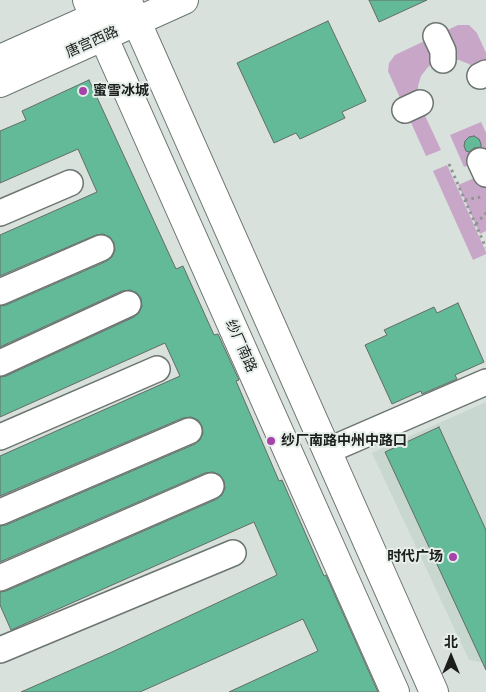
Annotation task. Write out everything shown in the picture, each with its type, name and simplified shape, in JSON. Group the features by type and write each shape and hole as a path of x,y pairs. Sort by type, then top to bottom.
{"main road":[{"name":"唐宫西路","path":"0,59 95,18 131,6 184,0"},
{"path":"131,6 434,692"},
{"name":"唐宫西路","path":"0,83 95,18"},
{"name":"纱厂南路","path":"95,18 395,692"}],"street":[{"path":"436,36 443,51 443,60"},
{"path":"0,213 70,183"},
{"path":"0,292 101,248"},
{"path":"0,363 128,304"},
{"path":"0,437 157,369"},
{"path":"327,451 486,382"},
{"path":"0,512 189,431"},
{"path":"0,578 211,486"},
{"path":"0,650 233,553"}],"path":[{"path":"449,164 486,248"},
{"path":"465,200 479,198 486,194"},
{"path":"476,224 486,213"}],"shaded area":[{"path":"458,25 469,25 477,33 486,53 486,87 477,72 469,64 459,60 437,61 428,67 421,76 418,86 418,97 441,150 426,156 388,71 389,63 395,55"},
{"path":"481,122 486,133 486,158 464,167 450,135"},
{"path":"447,165 486,252 486,254 473,260 433,171"},
{"path":"486,173 486,231 480,234 458,185"},
{"name":"时代广场","path":"486,402 486,663 469,660 372,453"}],"building":[{"path":"369,0 427,0 379,22"},
{"path":"328,21 366,101 342,112 345,118 300,139 296,133 274,143 237,63"},
{"path":"89,80 176,269 183,266 214,335 218,334 239,380 236,381 279,481 282,480 378,692 229,692 318,651 303,619 140,692 21,692 277,575 254,522 11,630 0,605 0,592 217,499 222,495 225,488 224,481 220,475 213,472 205,473 0,562 0,526 195,444 200,440 203,433 202,426 198,420 191,417 183,418 0,496 0,456 180,376 165,343 0,417 0,377 6,376 134,317 139,313 142,306 141,298 137,293 130,290 122,291 0,347 0,306 107,261 112,257 115,250 114,243 110,237 103,234 96,235 0,276 0,235 97,192 78,149 0,183 0,131 26,120 22,111"},
{"path":"474,136 479,139 481,147 474,148 469,152 466,151 465,141 469,137"},
{"path":"458,303 484,362 455,375 457,379 422,394 421,391 392,404 365,345 387,335 384,330 434,307 437,313"},
{"name":"时代广场","path":"439,427 486,530 486,670 385,452"}],"place":[{"name":"蜜雪冰城","path":"83,91"},
{"name":"纱厂南路中州中路口","path":"271,441"},
{"name":"时代广场","path":"453,557"}]}
